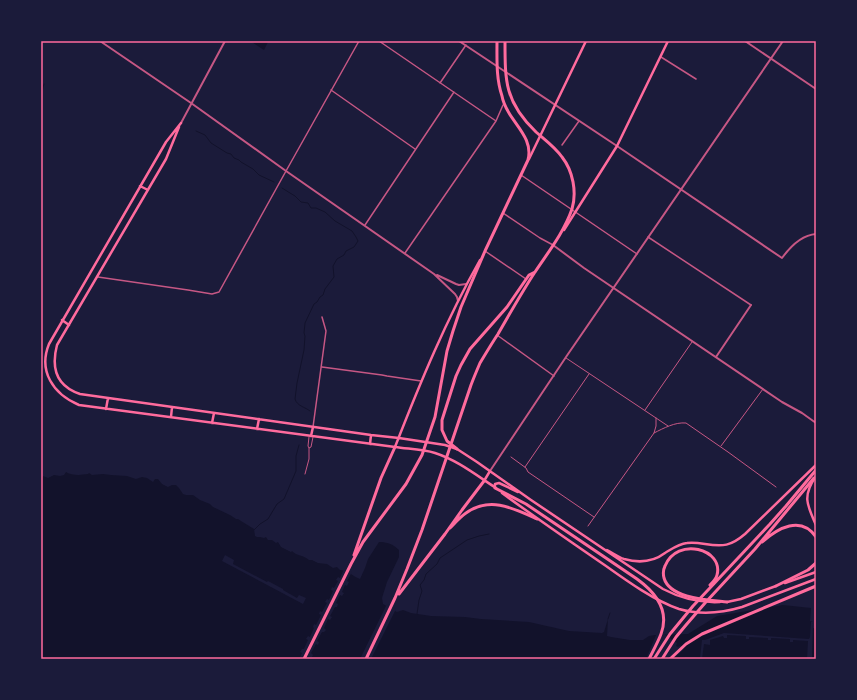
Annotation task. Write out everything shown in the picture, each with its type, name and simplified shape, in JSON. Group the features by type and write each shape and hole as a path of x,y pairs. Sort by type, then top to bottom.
{"highway":[{"path":"304,659 363,542 406,484 422,455 435,417 447,351 461,307 485,251 530,155 526,139 509,112 500,89 497,77 497,41"},
{"path":"366,659 395,600 422,530 476,372 536,271 560,235 572,209 574,186 571,173 564,159 527,122 516,107 509,93 505,72 505,41"},
{"path":"457,449 447,441 442,430 442,420 456,376 470,350 507,307 529,275 536,271"},
{"path":"351,564 381,478 395,447"},
{"path":"703,594 746,550 816,470"},
{"path":"755,549 816,478"},
{"path":"395,600 484,481"},
{"path":"495,488 526,504 646,585 654,593 662,608 663,626 649,659"},
{"path":"445,534 465,514 475,508 488,505 505,505 537,518"},
{"path":"662,659 676,637 705,603 750,554 767,538 779,530 797,525 807,527 816,537"},
{"path":"654,659 670,634 703,594 717,576 718,570 715,561 705,552 696,548 686,549 676,553 668,560 663,571 666,582 670,588 694,598 727,602"},
{"path":"776,586 808,570 816,563"},
{"path":"670,659 686,644 702,634 816,586"}],"main road":[{"path":"528,160 586,41"},
{"path":"560,235 617,146 668,41"},
{"path":"181,123 166,142 48,344 45,363 49,379 53,386 64,397 78,405 434,453 459,464 632,584 663,602 680,609 707,613 723,612 742,607 816,579"},
{"path":"181,123 166,160 57,345 54,355 54,362 58,376 64,385 80,394 445,445 457,449 477,462 651,582 683,598 712,603 727,602 745,598 776,586"},
{"path":"140,186 148,190"},
{"path":"395,447 421,381 458,301 485,251"},
{"path":"87,278 97,277"},
{"path":"62,320 69,325"},
{"path":"106,409 108,398"},
{"path":"171,417 172,407"},
{"path":"212,423 214,413"},
{"path":"257,429 258,419"},
{"path":"311,436 313,427"},
{"path":"370,444 371,435"},
{"path":"597,545 623,558 639,562 656,558 687,542 720,546 731,544 745,534 816,464"},
{"path":"484,481 490,471"},
{"path":"816,478 808,493 807,500 816,525"},
{"path":"495,488 495,484 499,483 531,500"},
{"path":"794,578 816,572"}],"street":[{"path":"100,41 191,103 434,274 455,294 458,301"},
{"path":"181,123 225,41"},
{"path":"97,277 210,294 217,293 359,41"},
{"path":"379,41 496,121"},
{"path":"459,41 463,42 505,72 579,120 782,258 804,237 816,234"},
{"path":"745,41 816,89"},
{"path":"490,471 782,41"},
{"path":"440,83 466,45"},
{"path":"660,57 696,79"},
{"path":"331,90 416,149"},
{"path":"365,225 454,92"},
{"path":"405,253 496,121 504,102"},
{"path":"562,145 579,120"},
{"path":"521,175 637,254"},
{"path":"503,213 782,402 816,423"},
{"path":"648,237 751,305 716,357"},
{"path":"485,251 526,279"},
{"path":"434,274 459,285 467,284"},
{"path":"313,427 326,331 322,317"},
{"path":"497,335 554,376"},
{"path":"321,367 421,381"}],"lane":[{"path":"644,410 692,341"},
{"path":"566,357 668,426"},
{"path":"525,467 590,373"},
{"path":"720,447 763,389"},
{"path":"588,526 654,433 656,418"},
{"path":"654,433 668,426 686,423 776,487"},
{"path":"305,474 309,460 308,446 311,436"},
{"path":"309,448 311,447 311,436"},
{"path":"511,457 525,467 528,472 594,517"}],"shaded area":[{"path":"250,41 266,41 268,42 264,50"},
{"path":"66,472 77,475 89,473 92,475 103,474 127,476 136,479 142,477 153,482 155,479 158,479 162,484 168,487 176,485 183,494 193,495 254,529 255,536 266,537 268,540 272,540 276,543 278,542 281,547 291,552 292,551 318,563 327,564 333,568 337,567 340,570 346,571 360,579 368,559 379,542 390,544 399,550 399,557 387,582 382,598 383,604 397,612 403,610 411,613 431,616 529,622 569,631 602,633 604,632 608,619 607,636 630,640 643,640 649,636 655,635 688,634 717,616 783,605 811,608 810,621 813,622 813,628 816,629 816,659 41,659 41,480 43,476 48,478 54,475 60,476 64,475"}],"pier":[{"path":"225,555 234,560 233,564 267,582 268,581 297,598 299,595 306,598 303,604 222,561"},
{"path":"344,569 348,569 352,572 347,581 349,582 347,586 345,585 342,592 344,593 342,596 340,595 336,603 338,604 337,607 335,607 330,616 332,617 330,620 328,619 324,628 326,630 322,632 317,641 319,642 318,645 316,644 311,653 313,655 312,657 308,659 299,659 302,653 300,652 304,649 308,640 306,639 308,636 310,637 314,624 316,625 321,615 319,614 320,611 322,612 327,603 325,602 327,599 329,600 333,591 331,590 332,587 334,588 338,581 336,580 338,577 340,578"},
{"path":"387,604 396,609 371,659 360,659"},
{"path":"811,622 813,622 812,659 807,659 808,641 793,640 793,642 790,642 790,639 771,638 771,640 768,640 768,638 749,637 749,639 746,639 746,636 727,635 727,638 724,638 723,636 710,640 710,645 704,644 702,659 684,659 685,657 700,658 702,640 724,633 809,639"},
{"path":"657,633 663,633 662,636 664,634 677,643 676,646 678,647 681,645 684,649 673,659 646,659"}],"waterway":[{"path":"41,94 44,84"},
{"path":"196,131 205,135 211,143 231,154 234,158 253,169 259,175 274,182"},
{"path":"282,188 295,196 301,202 308,203 311,208 316,208 325,212 335,221 352,231 358,241 354,247 346,251 344,255 337,259 333,266 334,277 325,289 323,295 314,304 305,323 304,350 295,399 299,405 310,411"},
{"path":"254,530 268,519 277,504 284,499 296,471 296,456 299,445"},
{"path":"417,614 422,591 420,585 426,574 437,564 440,558 467,540 489,534"},
{"path":"608,619 610,613"}]}
